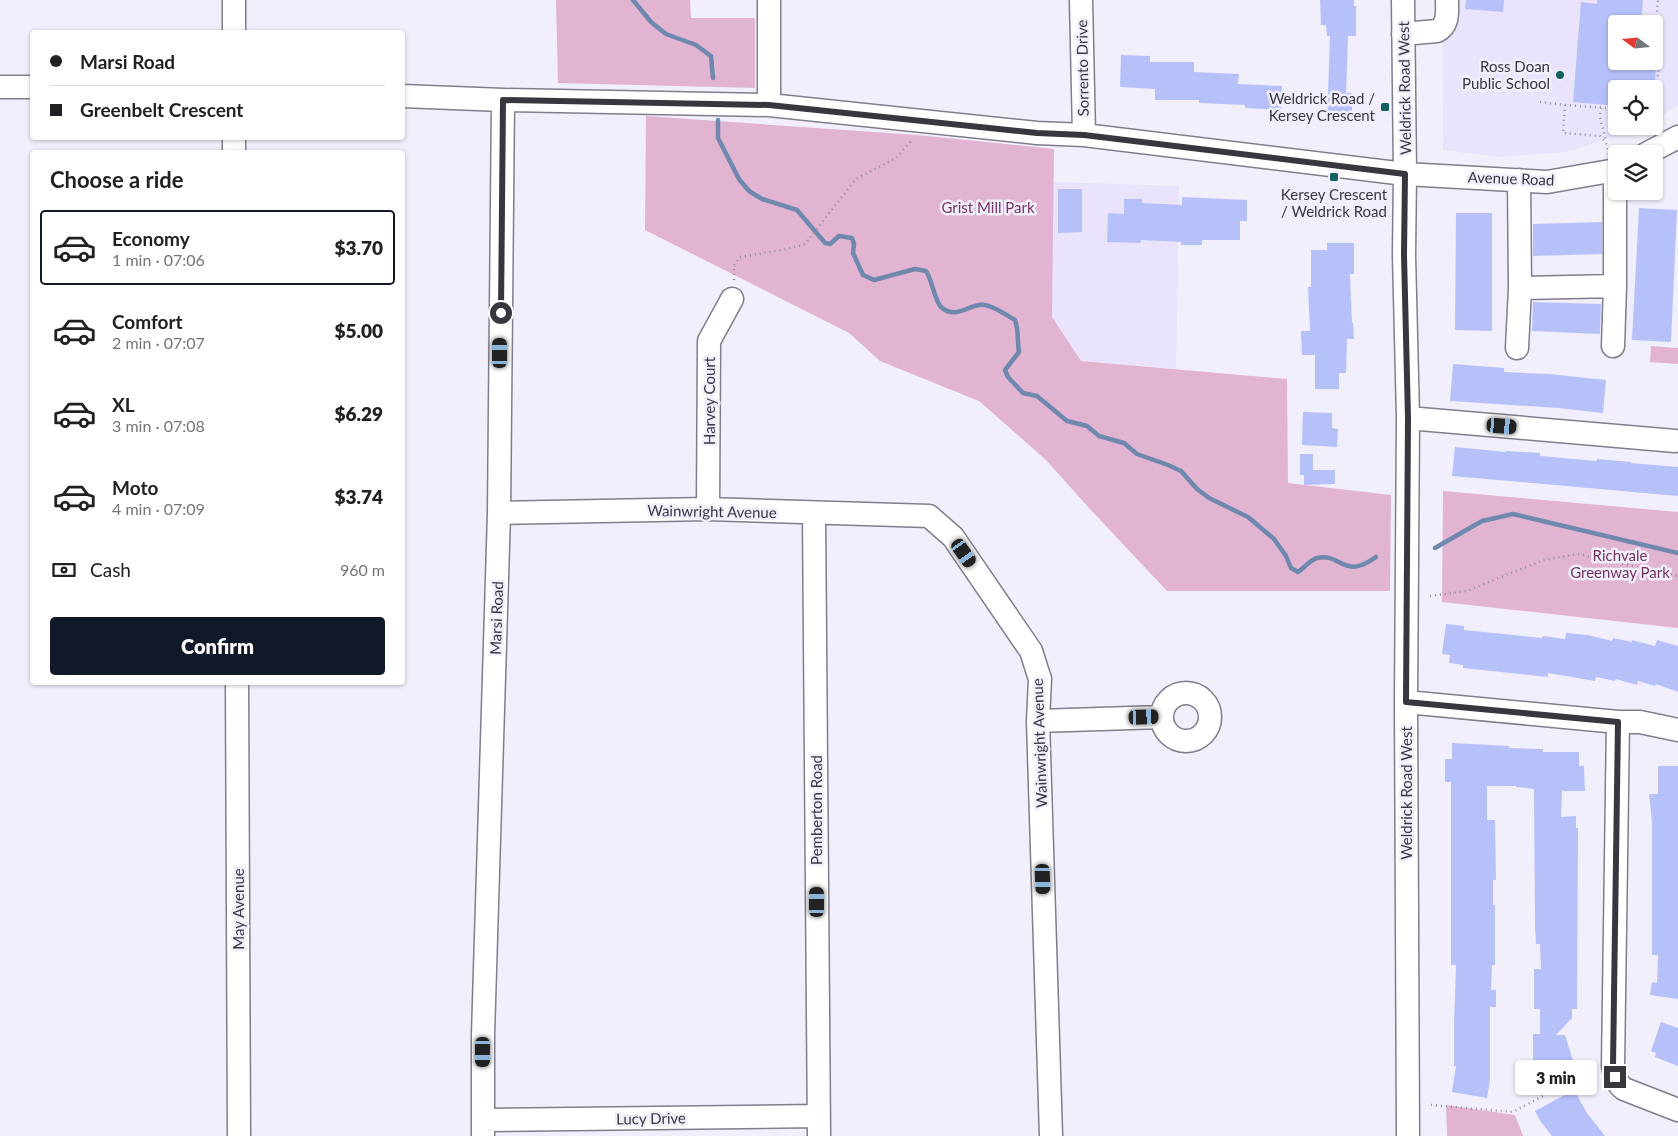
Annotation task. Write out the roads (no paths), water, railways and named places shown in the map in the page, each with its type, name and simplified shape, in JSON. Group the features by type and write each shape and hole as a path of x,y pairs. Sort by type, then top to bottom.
{"street":[{"path":"234,0 234,30"},
{"path":"768,0 769,105"},
{"name":"Sorrento Drive","path":"1081,0 1084,135"},
{"name":"Weldrick Road West","path":"1403,0 1404,255 1408,418 1406,702 1408,1136"},
{"path":"1403,34 1441,29 1445,25 1447,16 1447,0"},
{"path":"0,87 30,87"},
{"name":"Avenue Road","path":"405,96 769,105 1037,133 1084,135 1405,174 1547,182 1608,171"},
{"name":"Marsi Road","path":"483,1128 483,1025 499,513 503,100"},
{"path":"1663,145 1678,137"},
{"path":"1517,348 1520,288 1519,180"},
{"path":"1613,346 1615,200"},
{"path":"1520,288 1615,286"},
{"name":"Harvey Court","path":"708,508 709,341 732,299"},
{"path":"1408,418 1675,441"},
{"name":"Wainwright Avenue","path":"499,513 708,508 929,516 953,537 1031,651 1040,680 1038,721 1051,1136"},
{"name":"Pemberton Road","path":"814,513 818,1126"},
{"name":"May Avenue","path":"237,685 239,1136"},
{"path":"1406,702 1618,722 1640,722 1678,730"},
{"path":"1038,721 1162,717"},
{"path":"1618,722 1613,1066 1619,1086 1678,1110"},
{"name":"Lucy Drive","path":"483,1128 818,1126"}],"waterway":[{"path":"633,0 651,22 666,34 696,45 711,56 713,78"},
{"path":"718,120 718,138 739,179 749,191 762,199 797,210 825,243 830,244 839,236 852,238 854,244 853,253 863,275 874,280 915,269 926,271 939,304 946,310 955,312 983,305 998,310 1015,320 1019,352 1005,370 1008,377 1023,393 1037,396 1067,421 1087,426 1099,436 1124,443 1137,454 1181,471 1197,489 1209,498 1248,517 1274,539 1286,556 1291,568 1298,572 1309,562 1317,558 1325,557 1349,566 1356,566 1365,564 1376,557"},
{"path":"1435,548 1482,521 1513,514 1678,553"}],"place":[{"name":"Ross Doan Public School","path":"1560,75"},
{"name":"Weldrick Road / Kersey Crescent","path":"1385,107"},
{"name":"Kersey Crescent / Weldrick Road","path":"1334,177"}],"park label":[{"name":"Grist Mill Park","path":"988,207"},
{"name":"Richvale Greenway Park","path":"1620,564"}]}
